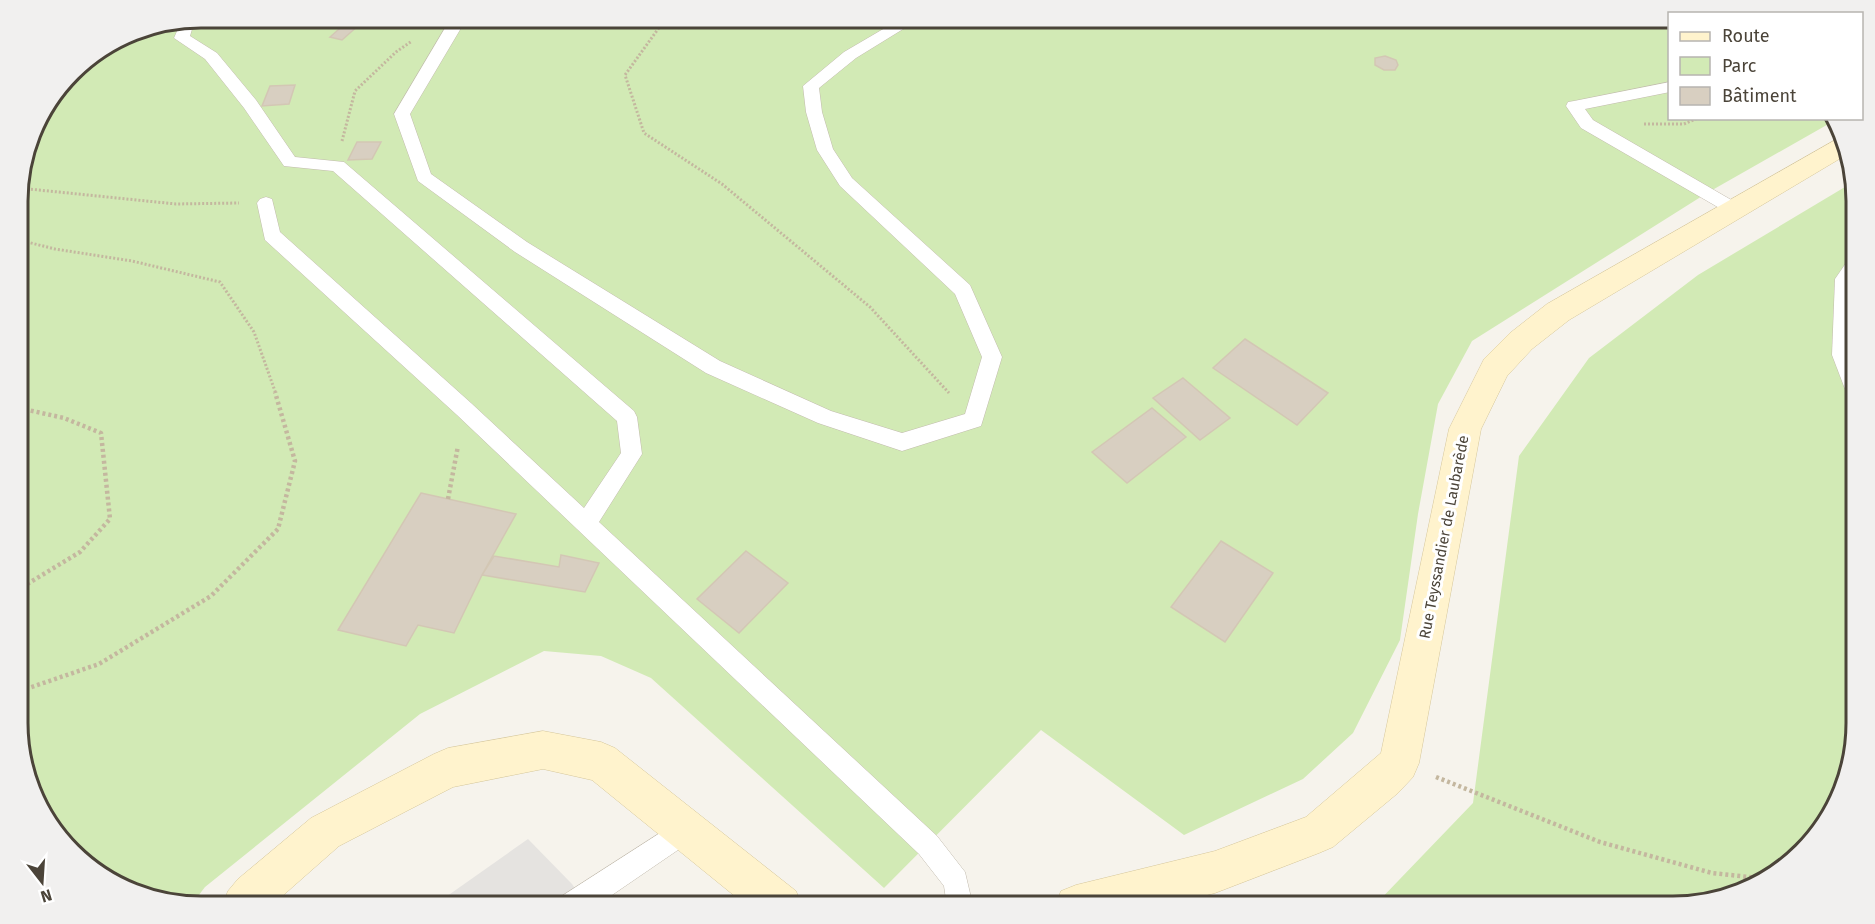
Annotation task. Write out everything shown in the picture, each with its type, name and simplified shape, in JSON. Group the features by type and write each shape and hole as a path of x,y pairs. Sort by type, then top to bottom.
{"main road":[{"name":"Rue Teyssandier de Laubarède","path":"1399,763 1465,429 1495,368 1521,341 1558,312 1838,148"},
{"path":"252,896 325,832 448,768 543,750 601,762 762,896"},
{"path":"1119,895 1215,872 1319,833 1384,779 1399,763"}],"lane":[{"path":"452,29 402,114 424,177 522,247 714,367 825,417 902,442 974,420 992,357 963,290 846,182 825,150 814,112 811,86 850,55 894,29"},
{"path":"185,30 182,38 211,56 250,104 290,162 338,166 627,417 632,454 586,524"},
{"path":"1668,87 1574,106 1587,124 1734,209"},
{"path":"266,203 271,235 465,410 928,845 956,881 958,895"},
{"path":"587,896 685,830"}],"path":[{"path":"658,29 626,75 644,133 722,184 870,307 974,420"},
{"path":"29,242 55,249 132,261 220,282 254,332 272,380 295,461 278,529 211,596 99,664 29,688"},
{"path":"29,410 64,418 101,433 110,519 80,552 29,583"},
{"path":"448,499 465,410"},
{"path":"1399,763 1600,842 1712,873 1751,877"}],"green space":[{"path":"202,29 1668,29 1668,120 1825,120 1828,125 1707,193 1472,341 1438,404 1418,514 1400,640 1353,733 1303,779 1184,835 1041,730 884,888 651,678 601,656 544,651 420,714 205,887 198,896 157,890 125,878 88,852 72,836 46,799 30,745 30,179 34,157 46,125 64,96 106,58 136,42 157,34"},
{"path":"1845,187 1846,733 1843,756 1829,799 1803,836 1769,866 1750,878 1707,892 1684,895 1384,895 1473,803 1519,456 1589,358 1698,275"}],"shaded area":[{"path":"528,839 572,884 580,896 447,896"}],"building":[{"path":"339,29 354,29 342,40 330,37"},
{"path":"1385,56 1396,60 1398,65 1395,70 1384,70 1375,65 1375,58"},
{"path":"295,85 289,104 262,106 270,86"},
{"path":"357,142 381,142 372,159 348,160"},
{"path":"1245,339 1328,393 1297,425 1213,368"},
{"path":"1183,378 1230,418 1200,440 1153,398"},
{"path":"1152,408 1186,437 1127,483 1092,452"},
{"path":"421,493 516,514 482,575 454,633 418,625 406,646 338,630"},
{"path":"1221,541 1273,573 1225,642 1171,607"},
{"path":"746,551 788,583 739,633 697,599"},
{"path":"561,555 599,563 585,592 482,575 494,556 559,567"}]}
